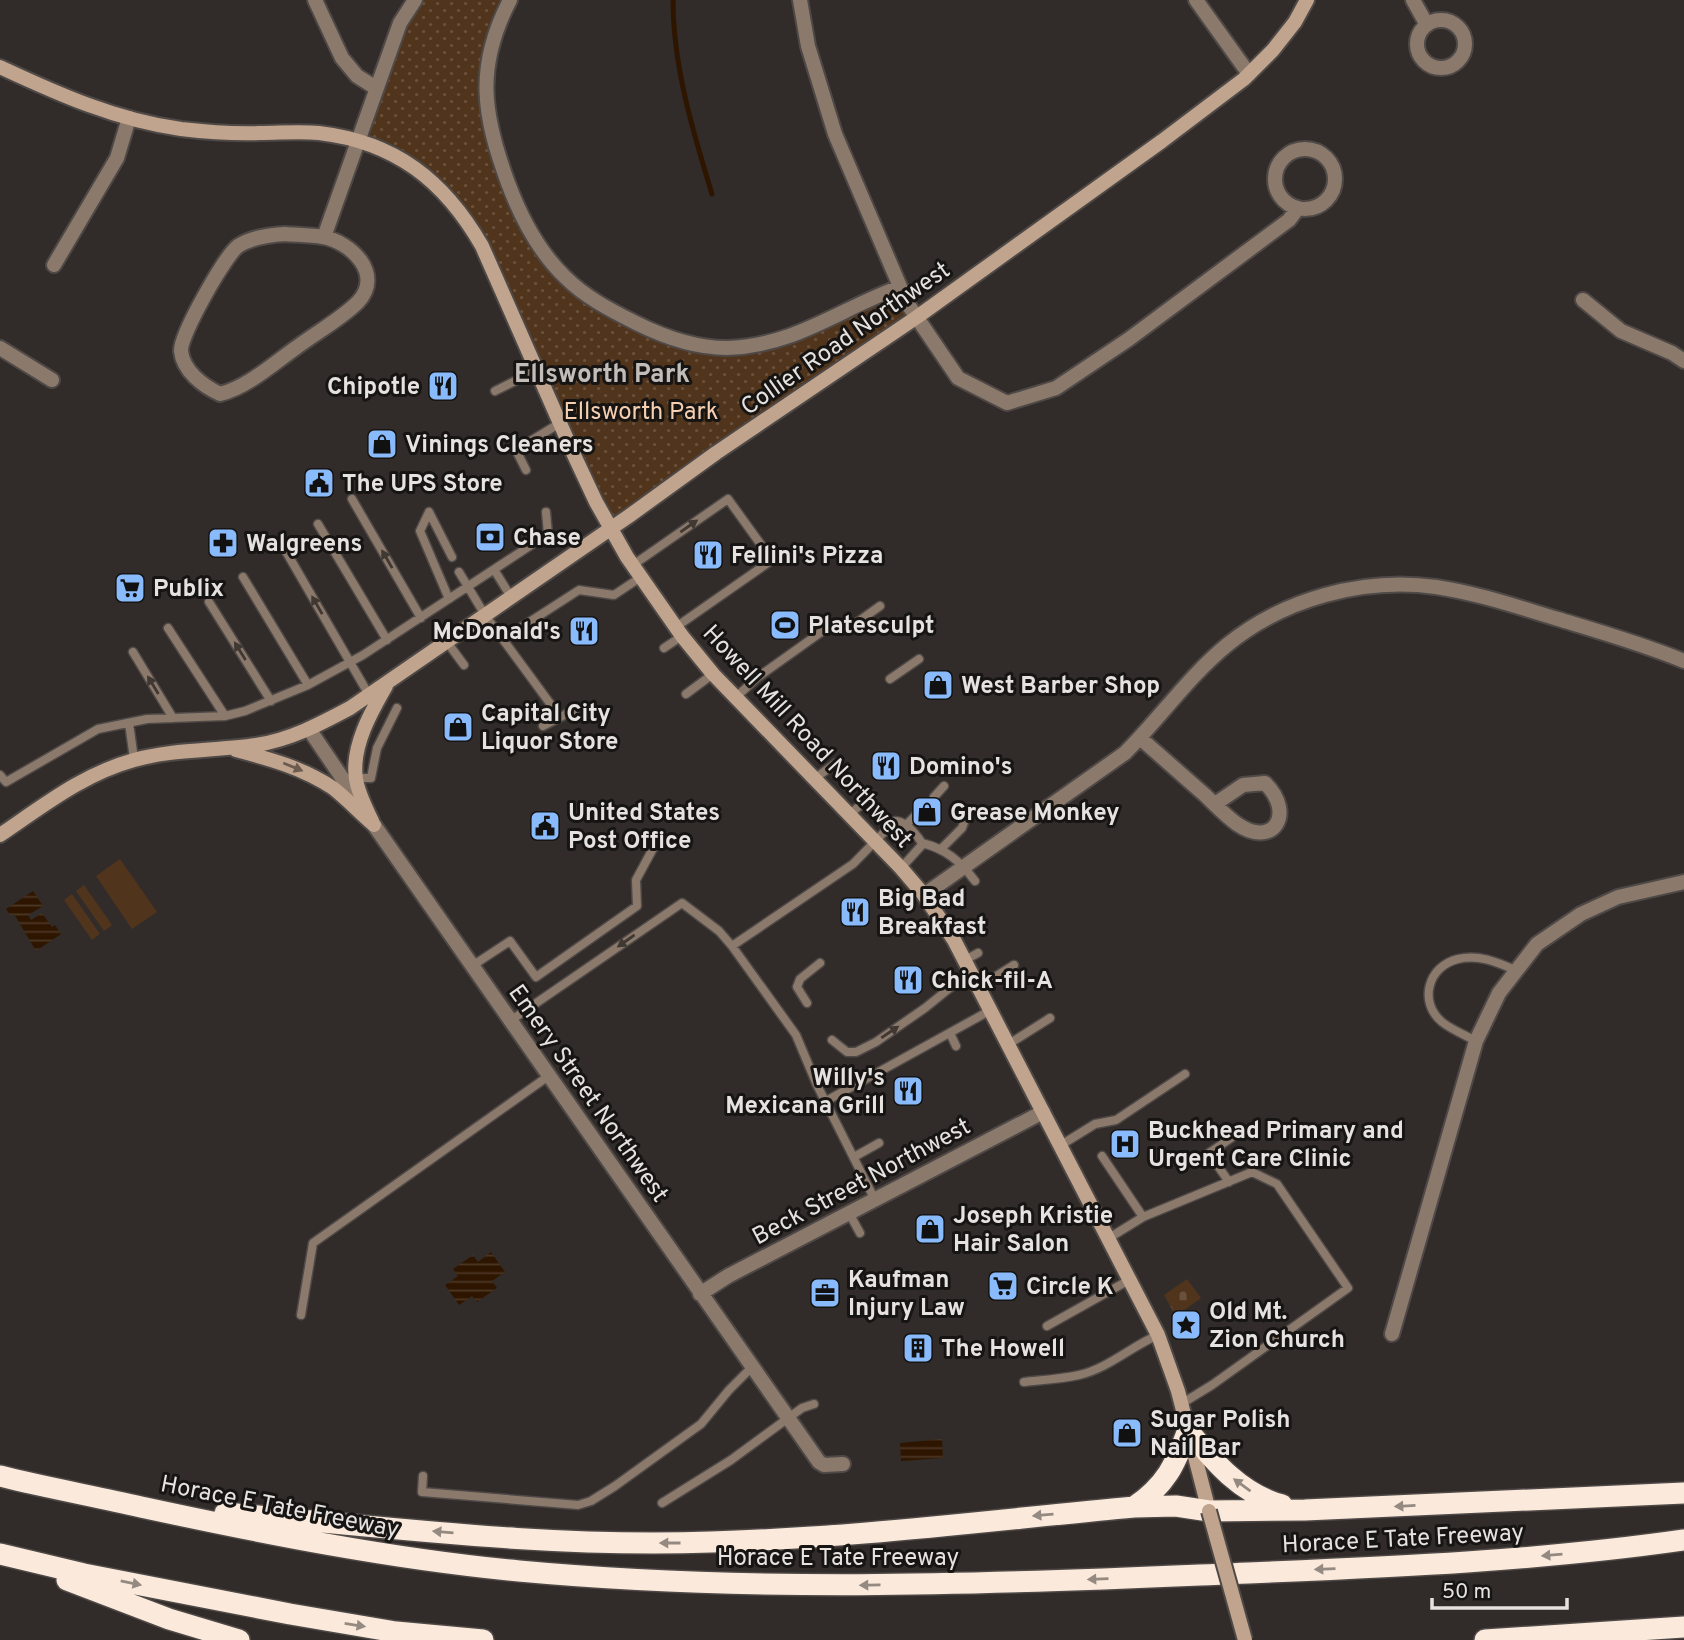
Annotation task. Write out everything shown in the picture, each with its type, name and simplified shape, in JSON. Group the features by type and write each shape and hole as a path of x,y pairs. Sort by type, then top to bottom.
{"highway":[{"path":"1134,1507 1161,1485 1177,1458 1188,1430 1214,1462 1245,1488 1269,1500 1305,1510"},
{"name":"Horace E Tate Freeway","path":"0,1476 321,1545 517,1571 754,1585 860,1586 1084,1580 1451,1564 1620,1549 1684,1540"},
{"path":"136,1505 471,1535 651,1543 837,1535 1134,1507 1168,1506 1209,1511 1305,1510 1684,1493"},
{"path":"1620,1549 1684,1547"},
{"path":"8,1556 169,1619 239,1640"},
{"path":"8,1556 84,1574 290,1614 396,1632 483,1640"},
{"path":"1485,1640 1684,1627"}],"main road":[{"name":"Collier Road Northwest","path":"0,835 83,779 134,760 258,745 309,729 369,695 916,317 1162,141 1249,74 1295,22 1307,0"},
{"name":"Howell Mill Road Northwest","path":"0,67 62,96 129,118 180,128 239,134 317,133 359,140 390,152 418,169 444,191 467,220 482,246 560,423 611,528 637,571 679,632 713,674 901,868 924,895 954,940 971,957 977,984 1158,1335 1181,1404 1245,1640"},
{"path":"374,825 355,778 359,746 367,719 388,682"},
{"path":"228,748 277,761 310,774 335,790 374,825"}],"street":[{"path":"315,0 342,58 357,76 376,88"},
{"path":"324,237 400,23 415,0"},
{"path":"510,0 492,41 486,72 486,106 493,142 519,213 538,246 565,278 601,306 654,332 690,344 724,348 756,346 786,338 829,321 876,295 900,287"},
{"path":"800,0 808,46 835,134 900,287 916,317 958,379 1007,403 1056,388 1129,339 1289,220 1298,208 1318,206 1332,192 1334,173 1324,156 1315,151 1296,150 1287,155 1276,170 1277,190 1282,198 1298,208"},
{"path":"1196,0 1249,74"},
{"path":"1413,0 1427,25"},
{"path":"54,265 117,158 129,118"},
{"path":"285,234 324,237 338,242 358,256 367,269 367,289 359,300 250,380 229,392 219,394 209,389 186,366 181,350 188,327 237,247 260,236 285,234"},
{"path":"1583,300 1621,331 1684,361"},
{"path":"0,348 52,380"},
{"path":"924,895 1101,771 1140,738 1203,666 1251,627 1312,599 1367,587 1436,587 1498,600 1655,649 1684,661"},
{"name":"Emery Street Northwest","path":"309,729 819,1462 843,1464"},
{"path":"1140,738 1237,824 1252,832 1266,832 1276,825 1282,814 1279,801 1265,783 1243,785 1215,804"},
{"path":"1392,1334 1476,1041 1499,993 1536,944 1581,914 1618,897 1684,882"},
{"name":"Beck Street Northwest","path":"700,1294 728,1276 1043,1112"}],"lane":[{"path":"495,391 537,370"},
{"path":"526,470 516,450 560,423"},
{"path":"352,499 421,618"},
{"path":"503,639 579,590 614,595 637,571 728,499 772,560 679,632 664,648"},
{"path":"449,599 420,531 429,512 452,557"},
{"path":"0,775 6,782 99,729 173,718 225,716 308,685 387,640 548,534 546,512"},
{"path":"318,524 387,640"},
{"path":"284,548 369,695"},
{"path":"495,571 512,597"},
{"path":"459,572 485,615 559,717"},
{"path":"243,577 308,685"},
{"path":"209,602 271,701"},
{"path":"852,626 880,606"},
{"path":"168,628 225,716"},
{"path":"735,698 758,677 824,630"},
{"path":"447,642 464,665"},
{"path":"133,652 173,718"},
{"path":"890,679 919,659"},
{"path":"685,694 713,674"},
{"path":"355,778 372,778 377,748 397,708"},
{"path":"543,726 574,710"},
{"path":"129,723 134,760"},
{"path":"814,779 836,763"},
{"path":"934,797 944,786"},
{"path":"849,815 872,795"},
{"path":"906,825 916,815"},
{"path":"942,848 962,828 966,817"},
{"path":"732,946 853,864 895,821 900,820 922,842 942,848 964,867 975,881"},
{"path":"901,868 922,842"},
{"path":"472,966 510,941 536,978 638,906 636,880 656,843"},
{"path":"510,1021 682,902 719,931 732,946 796,1035 874,1200"},
{"path":"1476,1041 1441,1021 1429,1003 1429,983 1440,967 1458,959 1486,958 1516,970"},
{"path":"807,1003 797,987 800,979 820,963"},
{"path":"832,1040 847,1052 856,1052 876,1042 956,983 977,984 1014,965"},
{"path":"826,1101 991,1010"},
{"path":"1009,1044 1050,1018"},
{"path":"950,1033 956,1046"},
{"path":"1061,1145 1095,1124 1116,1120 1185,1074"},
{"path":"301,1315 313,1243 550,1075"},
{"path":"1229,1182 1209,1153 1234,1136"},
{"path":"854,1157 879,1143"},
{"path":"1102,1156 1143,1217"},
{"path":"1109,1238 1143,1217 1252,1172 1277,1184 1348,1288 1181,1404"},
{"path":"849,1213 860,1233"},
{"path":"1047,1326 1130,1279"},
{"path":"1024,1382 1081,1375 1158,1335"},
{"path":"423,1476 422,1492 578,1505 591,1501 701,1424 752,1367"},
{"path":"662,1503 731,1460 802,1408 814,1404"}],"green space":[{"name":"Ellsworth Park","path":"415,0 510,0 502,15 486,106 538,246 601,306 690,344 756,346 900,287 917,317 611,529 472,220 444,191 359,140"},
{"path":"120,859 157,912 132,929 96,876"},
{"path":"84,885 112,925 104,931 76,891"},
{"path":"72,894 100,934 92,940 64,900"},
{"path":"1187,1279 1201,1298 1176,1316 1164,1295"}],"shaded area":[{"path":"33,891 43,906 28,915 31,920 42,913 61,934 36,951 14,914 11,916 6,909"},
{"path":"491,1252 505,1272 492,1281 497,1288 477,1302 472,1296 459,1305 445,1285 458,1276 453,1269 473,1255 478,1262"},
{"path":"942,1439 943,1458 901,1461 900,1443"}],"waterway":[{"path":"673,0 680,74 712,194"}],"place":[{"name":"Chipotle","path":"443,386"},
{"name":"Vinings Cleaners","path":"382,444"},
{"name":"The UPS Store","path":"319,483"},
{"name":"Chase","path":"490,537"},
{"name":"Walgreens","path":"223,543"},
{"name":"Fellini's Pizza","path":"708,555"},
{"name":"Publix","path":"130,588"},
{"name":"Platesculpt","path":"785,625"},
{"name":"McDonald's","path":"584,631"},
{"name":"West Barber Shop","path":"938,685"},
{"name":"Capital City Liquor Store","path":"458,727"},
{"name":"Domino's","path":"886,766"},
{"name":"Grease Monkey","path":"927,812"},
{"name":"United States Post Office","path":"545,826"},
{"name":"Big Bad Breakfast","path":"855,912"},
{"name":"Chick-fil-A","path":"908,980"},
{"name":"Willy's Mexicana Grill","path":"908,1091"},
{"name":"Buckhead Primary and Urgent Care Clinic","path":"1125,1144"},
{"name":"Joseph Kristie Hair Salon","path":"930,1229"},
{"name":"Circle K","path":"1003,1286"},
{"name":"Kaufman Injury Law","path":"825,1293"},
{"name":"Old Mt. Zion Church","path":"1186,1325"},
{"name":"The Howell","path":"918,1348"},
{"name":"Sugar Polish Nail Bar","path":"1127,1433"}],"district":[{"name":"Ellsworth Park","path":"602,373"}]}
